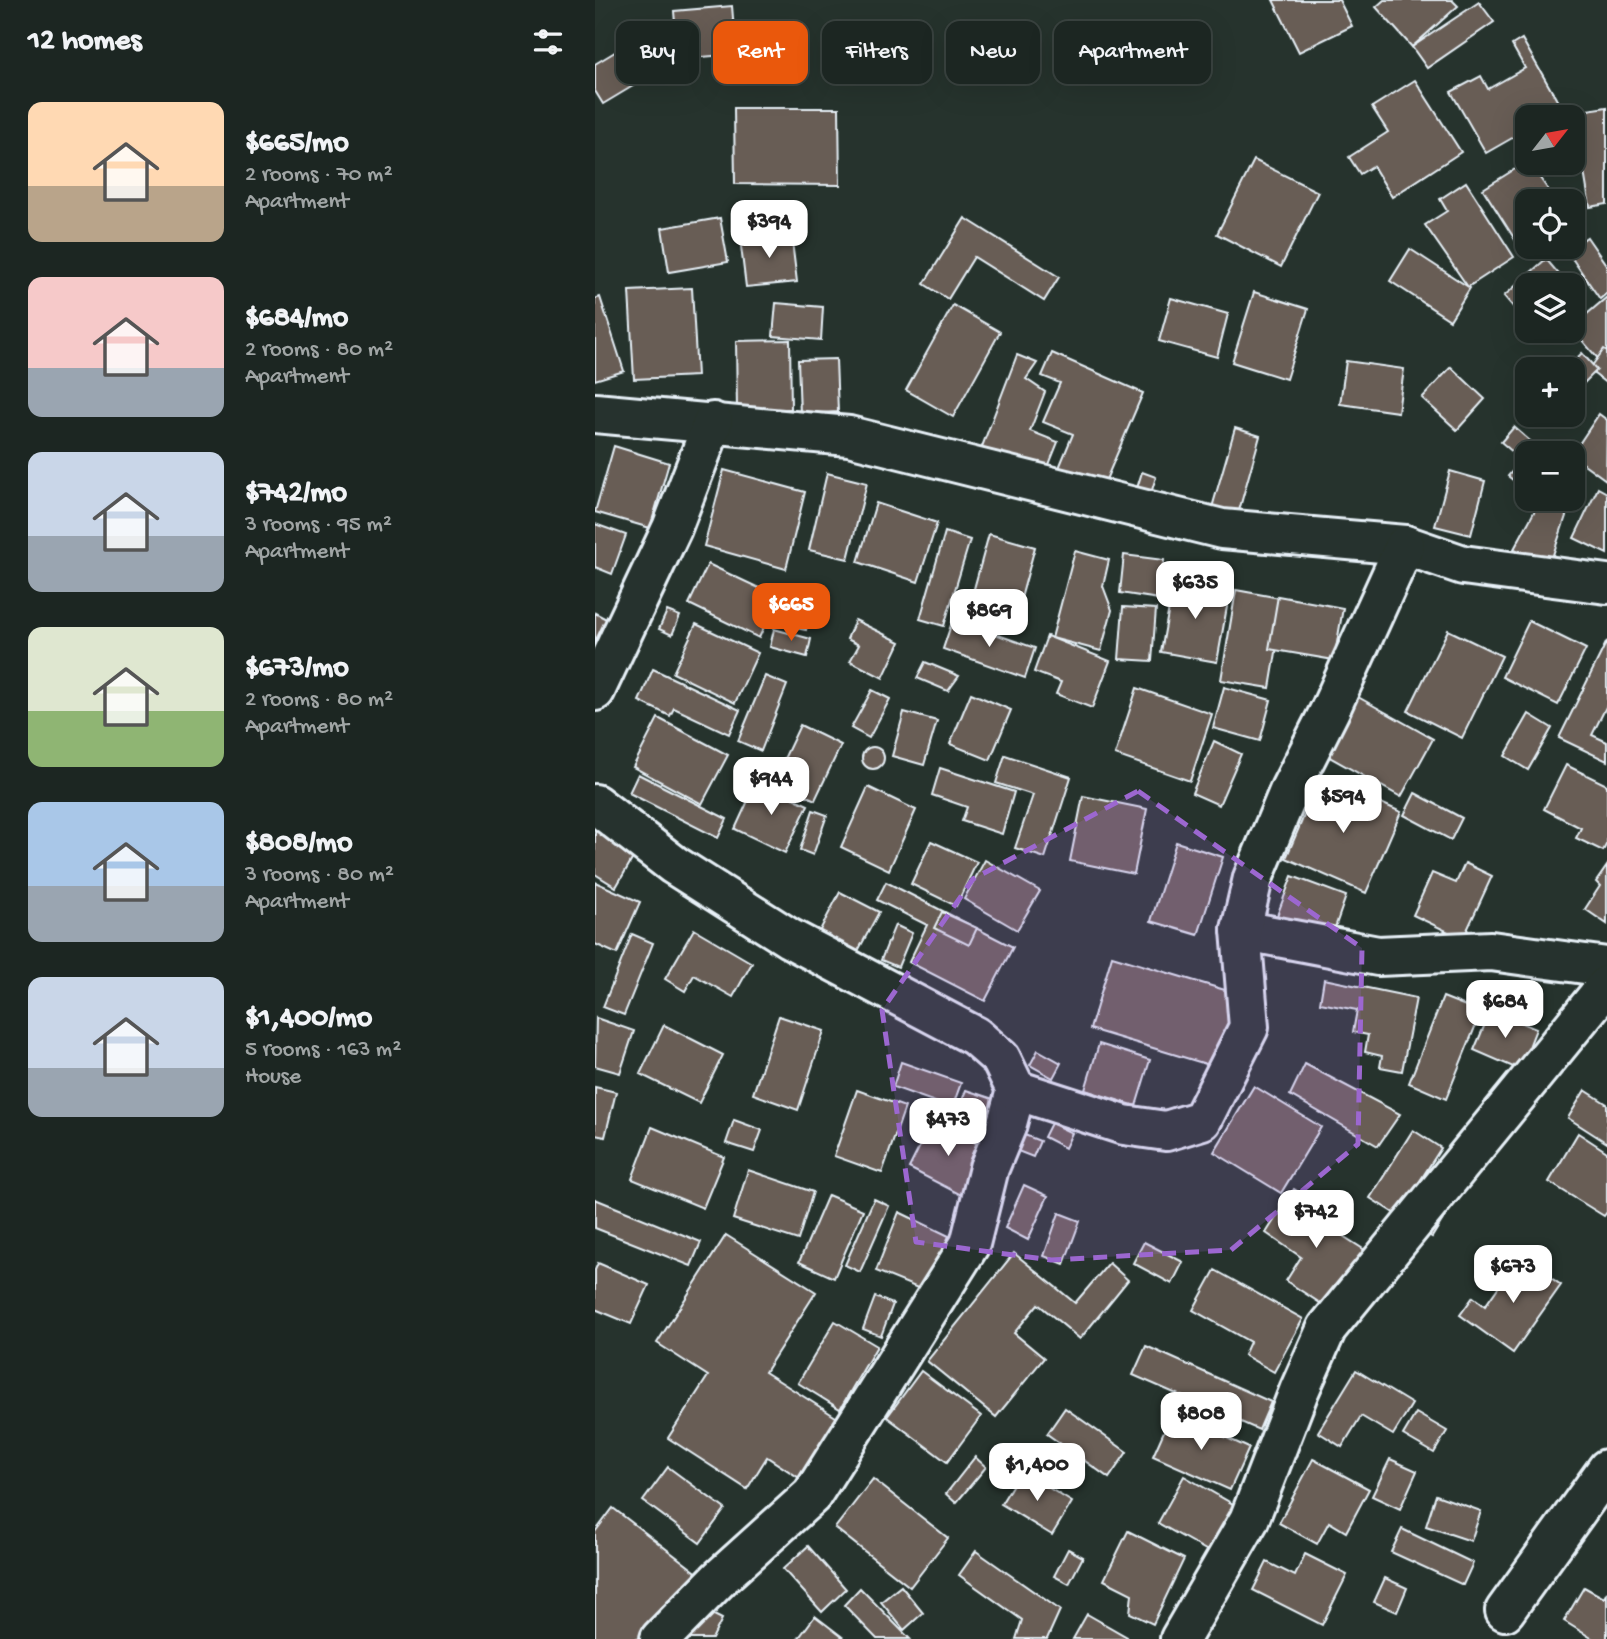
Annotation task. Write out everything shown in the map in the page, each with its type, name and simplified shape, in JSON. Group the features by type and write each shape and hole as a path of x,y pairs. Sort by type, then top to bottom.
{"street":[{"path":"595,413 849,436 1222,529 1405,545 1463,565 1607,584"},
{"path":"595,691 672,528 713,422"},
{"path":"1016,1090 1125,1125 1166,1131 1202,1120 1249,1027 1241,930 1253,878 1290,789 1330,710 1405,545"},
{"path":"595,804 674,865 789,938 975,1036 1000,1059 1016,1090 1006,1127 989,1168 970,1244 812,1495 720,1578 660,1639"},
{"path":"1241,930 1378,956 1491,951 1607,967"},
{"path":"1180,1639 1249,1520 1299,1391 1327,1328 1607,985"},
{"path":"1505,1611 1607,1469"}],"highlighted area":[{"path":"1138,791 1362,948 1358,1144 1231,1250 1051,1260 916,1242 882,1010 973,879"}],"building":[{"path":"1273,0 1339,0 1352,26 1299,52"},
{"path":"1384,0 1452,0 1458,6 1412,47 1376,7"},
{"path":"1479,2 1494,22 1427,68 1412,47"},
{"path":"732,6 733,21 713,21 713,56 699,57 699,21 675,21 674,11"},
{"path":"1522,39 1560,105 1515,105 1515,136 1486,153 1451,92 1481,76 1488,89 1525,68 1512,45"},
{"path":"616,51 616,84 636,84 603,104 595,91 595,64"},
{"path":"1415,80 1461,152 1392,197 1373,166 1360,174 1349,157 1388,132 1372,107"},
{"path":"1607,107 1607,204 1590,207 1585,175 1585,110"},
{"path":"734,108 839,108 840,185 735,184"},
{"path":"1254,160 1318,192 1281,267 1217,234"},
{"path":"1515,169 1515,175 1538,175 1548,189 1515,189 1515,240 1483,189"},
{"path":"1466,182 1514,257 1468,287 1425,225 1447,211 1440,199"},
{"path":"720,218 728,262 669,272 662,228"},
{"path":"965,218 1059,277 1044,301 974,257 948,299 924,284"},
{"path":"791,233 797,282 746,287 740,238"},
{"path":"1587,237 1607,266 1607,293 1600,299 1585,273 1582,273 1572,259 1585,259"},
{"path":"1410,249 1470,288 1450,320 1390,281"},
{"path":"1546,259 1558,273 1530,273"},
{"path":"1515,286 1515,309 1504,296"},
{"path":"692,288 697,376 634,379 629,291"},
{"path":"1254,292 1308,309 1286,379 1232,362"},
{"path":"600,297 624,371 595,380 595,299"},
{"path":"1607,297 1607,369 1584,343 1585,316"},
{"path":"1171,298 1228,314 1217,357 1159,341"},
{"path":"776,303 823,307 821,340 773,336"},
{"path":"953,305 1000,332 953,417 906,390"},
{"path":"790,340 791,409 737,409 736,341"},
{"path":"1604,349 1607,351 1607,384 1589,370"},
{"path":"1052,353 1143,393 1100,494 1056,475 1073,434 1043,422 1060,383 1042,376"},
{"path":"1582,353 1597,370 1585,382 1585,357 1578,357"},
{"path":"1017,355 1037,363 1026,379 1045,392 1030,431 1058,442 1044,477 980,452"},
{"path":"836,359 838,412 800,414 798,360"},
{"path":"1346,361 1404,369 1398,412 1340,404"},
{"path":"1451,367 1485,399 1457,430 1422,398"},
{"path":"1599,414 1607,420 1606,480 1585,465 1585,441 1581,441"},
{"path":"1514,427 1530,441 1515,441 1515,454 1501,442"},
{"path":"1235,428 1260,436 1235,525 1209,518"},
{"path":"614,446 669,463 650,528 595,512"},
{"path":"1515,468 1515,482 1508,476"},
{"path":"724,470 805,492 786,569 704,546"},
{"path":"1450,471 1485,481 1471,535 1435,526"},
{"path":"1142,472 1156,477 1148,503 1134,498"},
{"path":"827,473 867,483 848,559 809,550"},
{"path":"1598,488 1607,493 1607,554 1574,538"},
{"path":"876,503 937,523 918,582 858,562"},
{"path":"1535,511 1568,511 1551,561 1514,549"},
{"path":"595,524 626,535 612,574 595,567"},
{"path":"945,532 970,540 944,626 920,619"},
{"path":"989,534 1035,547 1015,620 969,607"},
{"path":"1075,551 1109,560 1103,586 1112,610 1101,651 1052,638"},
{"path":"1124,555 1164,560 1159,599 1120,593"},
{"path":"708,564 778,597 759,638 689,604"},
{"path":"1174,580 1230,590 1217,662 1161,652"},
{"path":"1236,590 1285,599 1270,688 1221,680"},
{"path":"1278,596 1343,608 1334,660 1269,649"},
{"path":"791,599 812,604 806,630 785,626"},
{"path":"1123,607 1156,609 1152,661 1119,659"},
{"path":"667,611 680,616 672,635 659,629"},
{"path":"595,613 618,625 595,659"},
{"path":"953,619 1035,648 1025,678 943,649"},
{"path":"855,620 900,642 883,678 850,661 859,645 847,639"},
{"path":"1529,621 1586,649 1558,705 1502,677"},
{"path":"696,624 758,653 735,703 673,673"},
{"path":"774,629 811,639 807,657 770,647"},
{"path":"1448,630 1502,656 1462,738 1408,711"},
{"path":"1047,636 1110,661 1092,708 1056,694 1061,682 1034,672"},
{"path":"1607,641 1607,705 1592,735 1607,742 1607,761 1559,738"},
{"path":"925,662 959,676 948,691 917,678"},
{"path":"653,669 740,710 729,734 674,708 670,716 639,701"},
{"path":"765,676 787,685 761,751 738,741"},
{"path":"1224,687 1271,700 1260,741 1213,728"},
{"path":"1137,688 1212,714 1190,781 1115,755"},
{"path":"872,690 890,699 869,738 851,728"},
{"path":"971,693 1011,710 990,760 950,744"},
{"path":"1358,697 1433,739 1401,797 1326,755"},
{"path":"904,712 937,721 924,765 892,756"},
{"path":"1529,714 1552,728 1528,770 1505,756"},
{"path":"658,718 728,755 702,804 633,767"},
{"path":"800,725 841,745 815,800 774,780"},
{"path":"1214,741 1241,754 1219,805 1192,793"},
{"path":"873,747 883,754 884,758 877,768 873,769 863,762 862,758 869,748"},
{"path":"1005,755 1071,777 1045,858 1015,848 1033,795 996,783"},
{"path":"1566,765 1607,785 1607,843 1603,851 1576,838 1581,828 1544,809"},
{"path":"940,768 1014,792 1002,834 962,821 967,807 932,795"},
{"path":"638,774 727,819 718,838 629,793"},
{"path":"1321,776 1401,812 1366,893 1286,858"},
{"path":"757,781 808,805 785,853 735,829"},
{"path":"868,787 916,810 889,870 841,847"},
{"path":"1415,793 1462,818 1451,840 1404,815"},
{"path":"1083,796 1147,809 1134,874 1070,861"},
{"path":"813,810 827,815 813,855 800,850"},
{"path":"595,825 637,851 616,887 595,874"},
{"path":"931,841 977,862 956,906 911,884"},
{"path":"1176,842 1223,857 1198,935 1151,921"},
{"path":"985,860 1040,891 1017,930 964,899"},
{"path":"1465,863 1492,876 1463,939 1413,915 1432,873 1456,883"},
{"path":"1607,866 1607,924 1585,909 1600,886 1596,882"},
{"path":"1292,876 1346,896 1330,942 1275,921"},
{"path":"595,882 640,902 617,954 595,944"},
{"path":"886,882 1013,947 985,1001 909,962 927,925 877,900"},
{"path":"840,892 879,912 857,953 819,932"},
{"path":"942,912 977,928 969,945 934,928"},
{"path":"895,925 912,933 898,967 881,960"},
{"path":"694,929 752,963 733,997 694,975 685,991 665,979"},
{"path":"632,934 653,943 624,1015 603,1007"},
{"path":"1112,956 1238,994 1216,1067 1090,1029"},
{"path":"1324,979 1416,998 1402,1071 1380,1067 1382,1056 1365,1052 1368,1035 1353,1032 1357,1010 1320,1003"},
{"path":"1443,997 1481,1012 1446,1099 1409,1083"},
{"path":"1491,1010 1536,1029 1520,1070 1474,1050"},
{"path":"779,1016 824,1031 798,1110 753,1094"},
{"path":"596,1018 634,1031 620,1073 595,1066"},
{"path":"664,1025 723,1055 699,1103 640,1074"},
{"path":"1099,1044 1150,1060 1136,1106 1085,1090"},
{"path":"1038,1050 1061,1063 1053,1078 1030,1065"},
{"path":"901,1062 961,1083 952,1108 893,1087"},
{"path":"1305,1064 1400,1114 1378,1146 1290,1095"},
{"path":"1254,1086 1321,1127 1281,1193 1214,1152"},
{"path":"595,1087 616,1092 605,1137 595,1135"},
{"path":"857,1090 905,1107 882,1173 834,1156"},
{"path":"966,1090 1002,1102 995,1123 958,1111"},
{"path":"1585,1090 1607,1104 1607,1143 1568,1118"},
{"path":"734,1120 762,1130 754,1152 726,1143"},
{"path":"933,1120 987,1149 963,1196 909,1168"},
{"path":"1051,1123 1072,1133 1065,1148 1044,1137"},
{"path":"652,1127 724,1157 703,1208 632,1179"},
{"path":"1413,1130 1441,1148 1411,1195 1445,1216 1432,1237 1370,1198"},
{"path":"1017,1132 1040,1141 1033,1157 1010,1148"},
{"path":"1578,1133 1607,1152 1607,1212 1604,1216 1549,1182"},
{"path":"748,1170 813,1192 798,1240 733,1219"},
{"path":"1024,1185 1048,1196 1028,1240 1005,1228"},
{"path":"1294,1189 1331,1212 1324,1224 1368,1252 1331,1310 1286,1281 1301,1257 1266,1233"},
{"path":"828,1195 863,1210 834,1278 799,1262"},
{"path":"595,1199 701,1242 691,1266 595,1228"},
{"path":"874,1199 889,1206 860,1272 845,1265"},
{"path":"899,1212 949,1236 925,1291 876,1271"},
{"path":"1059,1213 1080,1221 1064,1264 1044,1256"},
{"path":"726,1235 816,1292 765,1372 839,1419 801,1479 767,1457 747,1489 668,1438 708,1376 657,1343"},
{"path":"1144,1242 1183,1262 1172,1284 1133,1263"},
{"path":"1014,1253 1075,1303 1109,1263 1128,1280 1080,1339 1038,1304 1014,1333 1044,1358 996,1417 927,1361"},
{"path":"1520,1256 1561,1285 1513,1353 1460,1315 1473,1297 1485,1306"},
{"path":"598,1263 649,1285 631,1324 595,1309 595,1270"},
{"path":"1215,1270 1303,1319 1274,1372 1244,1355 1250,1342 1193,1310"},
{"path":"875,1297 893,1304 881,1336 863,1329"},
{"path":"835,1321 877,1346 840,1409 798,1383"},
{"path":"1146,1346 1271,1402 1259,1430 1133,1375"},
{"path":"1356,1370 1412,1404 1393,1435 1361,1416 1342,1447 1318,1432"},
{"path":"921,1371 981,1416 947,1462 887,1417"},
{"path":"1065,1408 1127,1452 1109,1478 1047,1434"},
{"path":"1172,1413 1249,1448 1230,1490 1153,1456"},
{"path":"1416,1413 1447,1431 1434,1453 1403,1435"},
{"path":"975,1457 986,1467 956,1503 946,1494"},
{"path":"1313,1459 1369,1489 1346,1532 1329,1522 1317,1544 1279,1523"},
{"path":"1390,1459 1417,1471 1400,1509 1372,1496"},
{"path":"668,1467 725,1509 700,1543 643,1501"},
{"path":"1021,1471 1072,1502 1052,1535 1001,1504"},
{"path":"1184,1476 1238,1507 1213,1554 1158,1523"},
{"path":"873,1479 948,1538 910,1587 835,1528"},
{"path":"1436,1495 1481,1511 1471,1541 1426,1526"},
{"path":"613,1508 700,1575 651,1639 595,1639 595,1532"},
{"path":"1402,1529 1473,1563 1463,1585 1391,1552"},
{"path":"1128,1531 1184,1559 1153,1624 1130,1613 1132,1594 1104,1580"},
{"path":"808,1546 846,1589 822,1612 783,1569"},
{"path":"1068,1549 1083,1557 1069,1584 1054,1576"},
{"path":"976,1551 1060,1610 1047,1639 1016,1639 1022,1620 959,1575"},
{"path":"1305,1554 1347,1575 1322,1625 1253,1590 1267,1562 1295,1576"},
{"path":"1385,1578 1407,1588 1397,1612 1374,1602"},
{"path":"901,1586 923,1613 904,1630 881,1602"},
{"path":"1584,1587 1604,1598 1607,1592 1607,1639 1593,1639 1564,1621"},
{"path":"860,1588 910,1639 877,1639 844,1605"},
{"path":"704,1610 722,1619 712,1639 689,1639"},
{"path":"1087,1614 1127,1637 1126,1639 1073,1639"},
{"path":"815,1616 845,1639 798,1639"}]}
